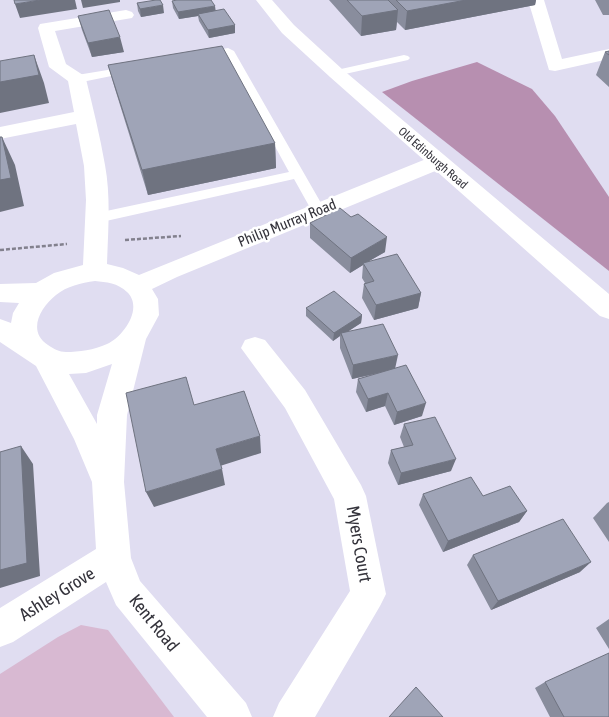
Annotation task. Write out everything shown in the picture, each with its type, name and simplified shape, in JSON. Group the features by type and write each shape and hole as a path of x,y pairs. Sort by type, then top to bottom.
{"street":[{"name":"Old Edinburgh Road","path":"264,0 288,29 336,73 609,308"},
{"path":"536,0 555,66 609,54"},
{"path":"95,272 97,218 95,166 85,116 77,79 58,67 46,28 126,15"},
{"path":"0,133 85,116"},
{"name":"Philip Murray Road","path":"137,286 438,162"},
{"path":"0,329 39,353 64,363 86,362 116,352 133,339 146,316 145,299 137,286 114,274 95,272 63,279 43,292 26,313 23,329 39,353"},
{"path":"0,293 43,292"},
{"name":"Kent Road","path":"133,339 112,415 108,482 114,558 128,593 232,717"},
{"name":"Myers Court","path":"255,348 295,399 350,496 368,594 293,717"},
{"name":"Kent Road","path":"39,353 87,435 108,482"},
{"name":"Ashley Grove","path":"0,629 114,558"}],"lane":[{"path":"190,58 228,51 318,210"},
{"path":"336,73 404,58"},
{"path":"77,79 143,67"},
{"path":"97,218 298,174"}],"shaded area":[{"path":"477,62 532,89 555,116 609,197 609,271 382,92"},
{"path":"81,625 108,630 174,717 0,717 0,674 58,637"}],"building":[{"path":"14,0 40,0 15,4"},
{"path":"160,0 163,5 140,9 137,3"},
{"path":"211,0 215,6 178,12 172,1"},
{"path":"347,0 388,0 398,10 362,16"},
{"path":"396,0 466,0 407,11"},
{"path":"224,9 235,25 208,30 198,14"},
{"path":"109,10 120,37 88,43 78,16"},
{"path":"222,46 275,143 142,170 108,65"},
{"path":"34,55 39,75 0,82 0,61"},
{"path":"0,137 2,137 11,178 0,180"},
{"path":"340,208 351,217 358,214 387,237 351,258 310,223"},
{"path":"397,254 421,293 376,305 364,284 374,281 363,263"},
{"path":"334,291 362,315 334,333 306,308"},
{"path":"383,324 398,355 353,365 341,333"},
{"path":"406,365 426,403 397,412 388,393 368,399 358,379"},
{"path":"186,377 194,405 244,391 260,436 216,449 222,469 146,492 126,393"},
{"path":"435,417 456,459 401,473 391,450 413,445 404,424"},
{"path":"21,446 27,563 0,570 0,452"},
{"path":"471,477 483,496 510,486 527,511 448,541 423,494"},
{"path":"563,519 591,562 498,601 473,555"},
{"path":"609,653 609,717 564,717 545,682"},
{"path":"416,687 443,717 389,717"}]}
